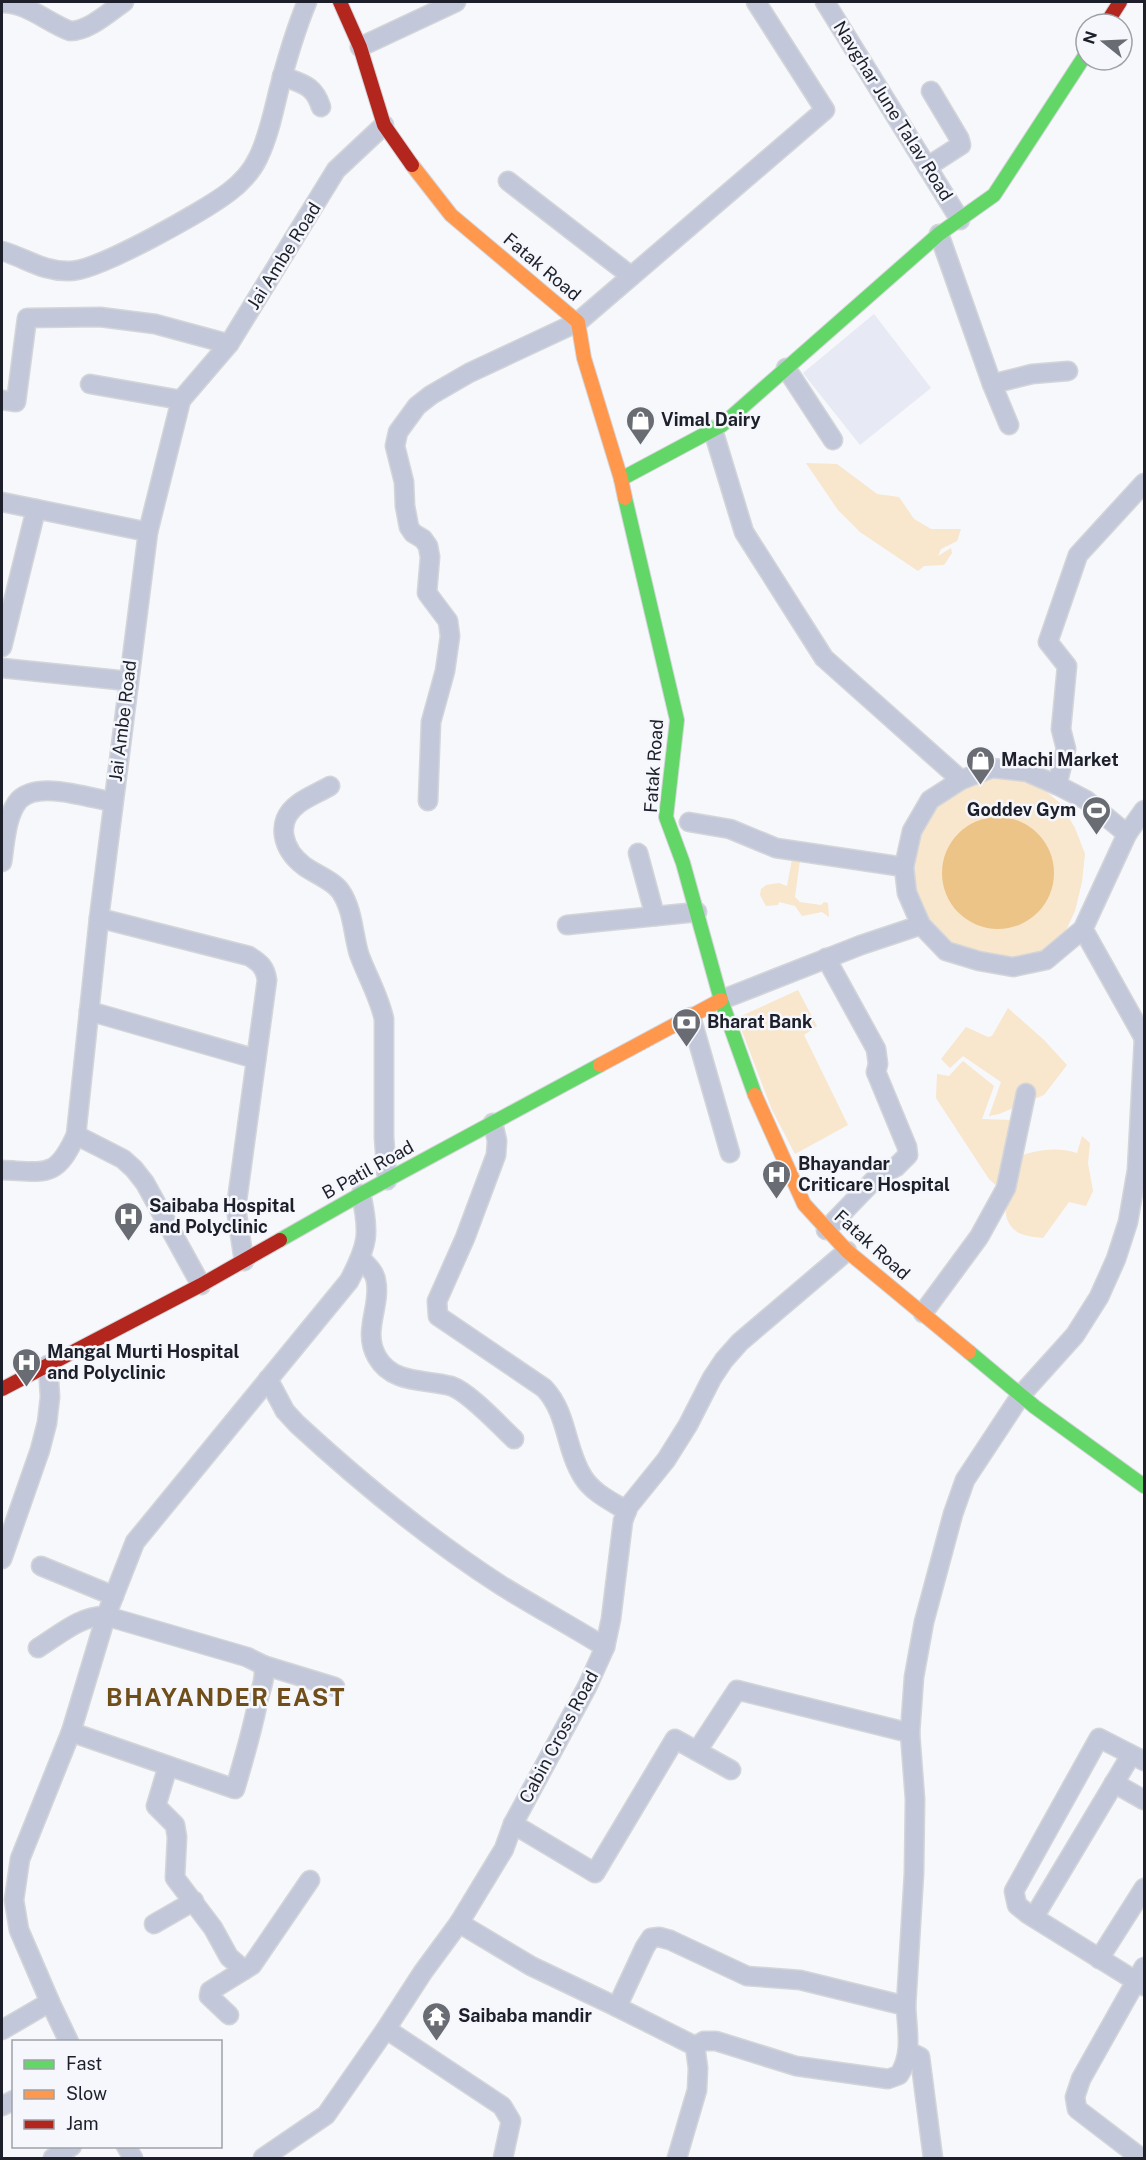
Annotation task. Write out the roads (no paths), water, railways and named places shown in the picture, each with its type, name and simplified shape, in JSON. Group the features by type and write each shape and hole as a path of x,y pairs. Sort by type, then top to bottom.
{"main road":[{"name":"Fatak Road","path":"339,2 360,47 384,125 451,215 579,322 584,358 621,479 634,547 677,720 666,816 683,863 721,1000 751,1085 804,1204 847,1251 1021,1395 1144,1486"},
{"path":"621,479 722,425 939,234 994,195 1074,72"},
{"name":"B Patil Road","path":"2,1389 201,1285 361,1194 721,1000"}],"street":[{"path":"2,3 12,3 31,9 70,31 77,31 124,2"},
{"path":"2,251 46,270 73,272 100,262 162,232 229,192 246,177 258,159 270,126 282,76 307,2"},
{"path":"360,47 456,2"},
{"path":"428,801 431,722 445,671 450,636 448,621 427,593 430,557 428,546 409,527 404,482 395,446 398,432 417,406 431,395 469,373 579,322 825,110 756,2"},
{"name":"Navghar June Talav Road","path":"825,2 960,220"},
{"path":"282,76 308,86 317,94 321,108"},
{"path":"927,167 961,145 931,90"},
{"name":"Jai Ambe Road","path":"76,1135 99,918 148,532 181,400 229,344 336,170 384,125"},
{"path":"508,181 631,276"},
{"path":"939,234 992,384 1009,425"},
{"path":"2,400 16,402 27,318 100,317 154,324 229,344"},
{"path":"786,368 833,440"},
{"path":"992,384 1032,374 1068,371"},
{"path":"90,384 181,400"},
{"path":"713,430 744,532 824,658 961,780"},
{"path":"1057,785 1066,749 1061,729 1067,666 1048,642 1078,555 1144,483"},
{"path":"2,502 148,532"},
{"path":"2,647 36,509"},
{"path":"2,668 128,681"},
{"path":"1127,834 1086,800 1057,785 1027,772 993,768 961,780 930,800 912,831 904,867 907,893 921,925 946,951 979,962 1013,967 1046,960 1083,929 1127,834 1144,810"},
{"path":"330,786 297,805 288,815 284,829 284,842 292,856 340,890 349,909 352,930 366,975 380,1000 384,1019 384,1137 387,1180"},
{"path":"2,862 3,839 15,807 19,800 31,792 45,790 113,802"},
{"path":"689,822 730,829 776,848 904,867"},
{"path":"638,853 655,916"},
{"path":"567,925 697,912"},
{"path":"99,918 249,957 261,963 266,969 267,980 236,1208 244,1261"},
{"path":"721,1000 826,958 921,925"},
{"path":"695,2046 704,2041 716,2041 796,2067 888,2079 899,2075 906,2065 908,2051 906,2006 914,1873 915,1799 910,1733 914,1677 924,1622 953,1514 965,1480 1021,1395 1075,1335 1099,1297 1116,1260 1128,1222 1137,1170 1144,1038 1083,929"},
{"path":"826,958 876,1049 878,1064 876,1072 907,1147 908,1155 896,1167 875,1179 826,1230"},
{"path":"89,1011 256,1059"},
{"path":"691,1017 730,1153"},
{"path":"923,1313 979,1237 1006,1188 1026,1093"},
{"path":"493,1123 497,1141 496,1155 470,1228 437,1301 438,1316 522,1372 549,1393 554,1399 583,1478 598,1494 627,1510"},
{"path":"2,1170 42,1172 57,1167 68,1154 76,1135 123,1158 145,1183 201,1285"},
{"path":"68,2040 19,1930 8,1896 20,1859 71,1732 106,1616 135,1542 349,1281 361,1259 367,1238 367,1222 361,1194"},
{"name":"Cabin Cross Road","path":"263,2158 326,2115 459,1923 504,1849 513,1824 587,1687 605,1647 611,1619 623,1521 627,1510 666,1460 724,1360 740,1342 847,1251"},
{"path":"361,1259 371,1269 376,1281 370,1340 377,1358 391,1373 420,1382 452,1387 477,1404 514,1439"},
{"path":"2,1559 40,1450 47,1423 51,1397 48,1365"},
{"path":"268,1379 285,1411 297,1424 398,1510 501,1585 605,1647"},
{"path":"41,1566 114,1596"},
{"path":"38,1648 82,1620 93,1616 106,1616 248,1657 263,1665 335,1687"},
{"path":"71,1732 235,1789 251,1736 264,1679 263,1665"},
{"path":"697,1750 737,1690 910,1733"},
{"path":"1034,1917 1114,1783 1138,1758 1099,1738 1014,1891 1017,1905 1034,1917 1099,1959 1142,1978 1081,2079 1075,2097 1077,2109 1141,2158"},
{"path":"513,1824 595,1873 675,1739 731,1770"},
{"path":"168,1766 156,1806 175,1825 177,1837 175,1878 213,1928 229,1957 244,1970"},
{"path":"1114,1783 1144,1800"},
{"path":"229,2015 209,1996 210,1991 252,1965 310,1880"},
{"path":"1099,1959 1144,1888"},
{"path":"154,1924 194,1901"},
{"path":"459,1923 531,1966 695,2046"},
{"path":"617,2007 645,1947 651,1938 659,1937 670,1940 747,1977 800,1980 906,2006"},
{"path":"2,2030 50,2002"},
{"path":"386,2029 502,2106 511,2121 503,2158"},
{"path":"676,2158 697,2090 698,2068 695,2046"},
{"path":"908,2051 920,2057 933,2158"},
{"path":"53,2158 69,2148"}],"place":[{"name":"Vimal Dairy","path":"640,446"},
{"name":"Machi Market","path":"980,786"},
{"name":"Goddev Gym","path":"1097,836"},
{"name":"Bharat Bank","path":"686,1048"},
{"name":"Bhayandar Criticare Hospital","path":"777,1200"},
{"name":"Saibaba Hospital and Polyclinic","path":"128,1242"},
{"name":"Mangal Murti Hospital and Polyclinic","path":"26,1388"},
{"name":"Saibaba mandir","path":"437,2042"}],"district":[{"name":"BHAYANDER EAST","path":"226,1698"}]}
